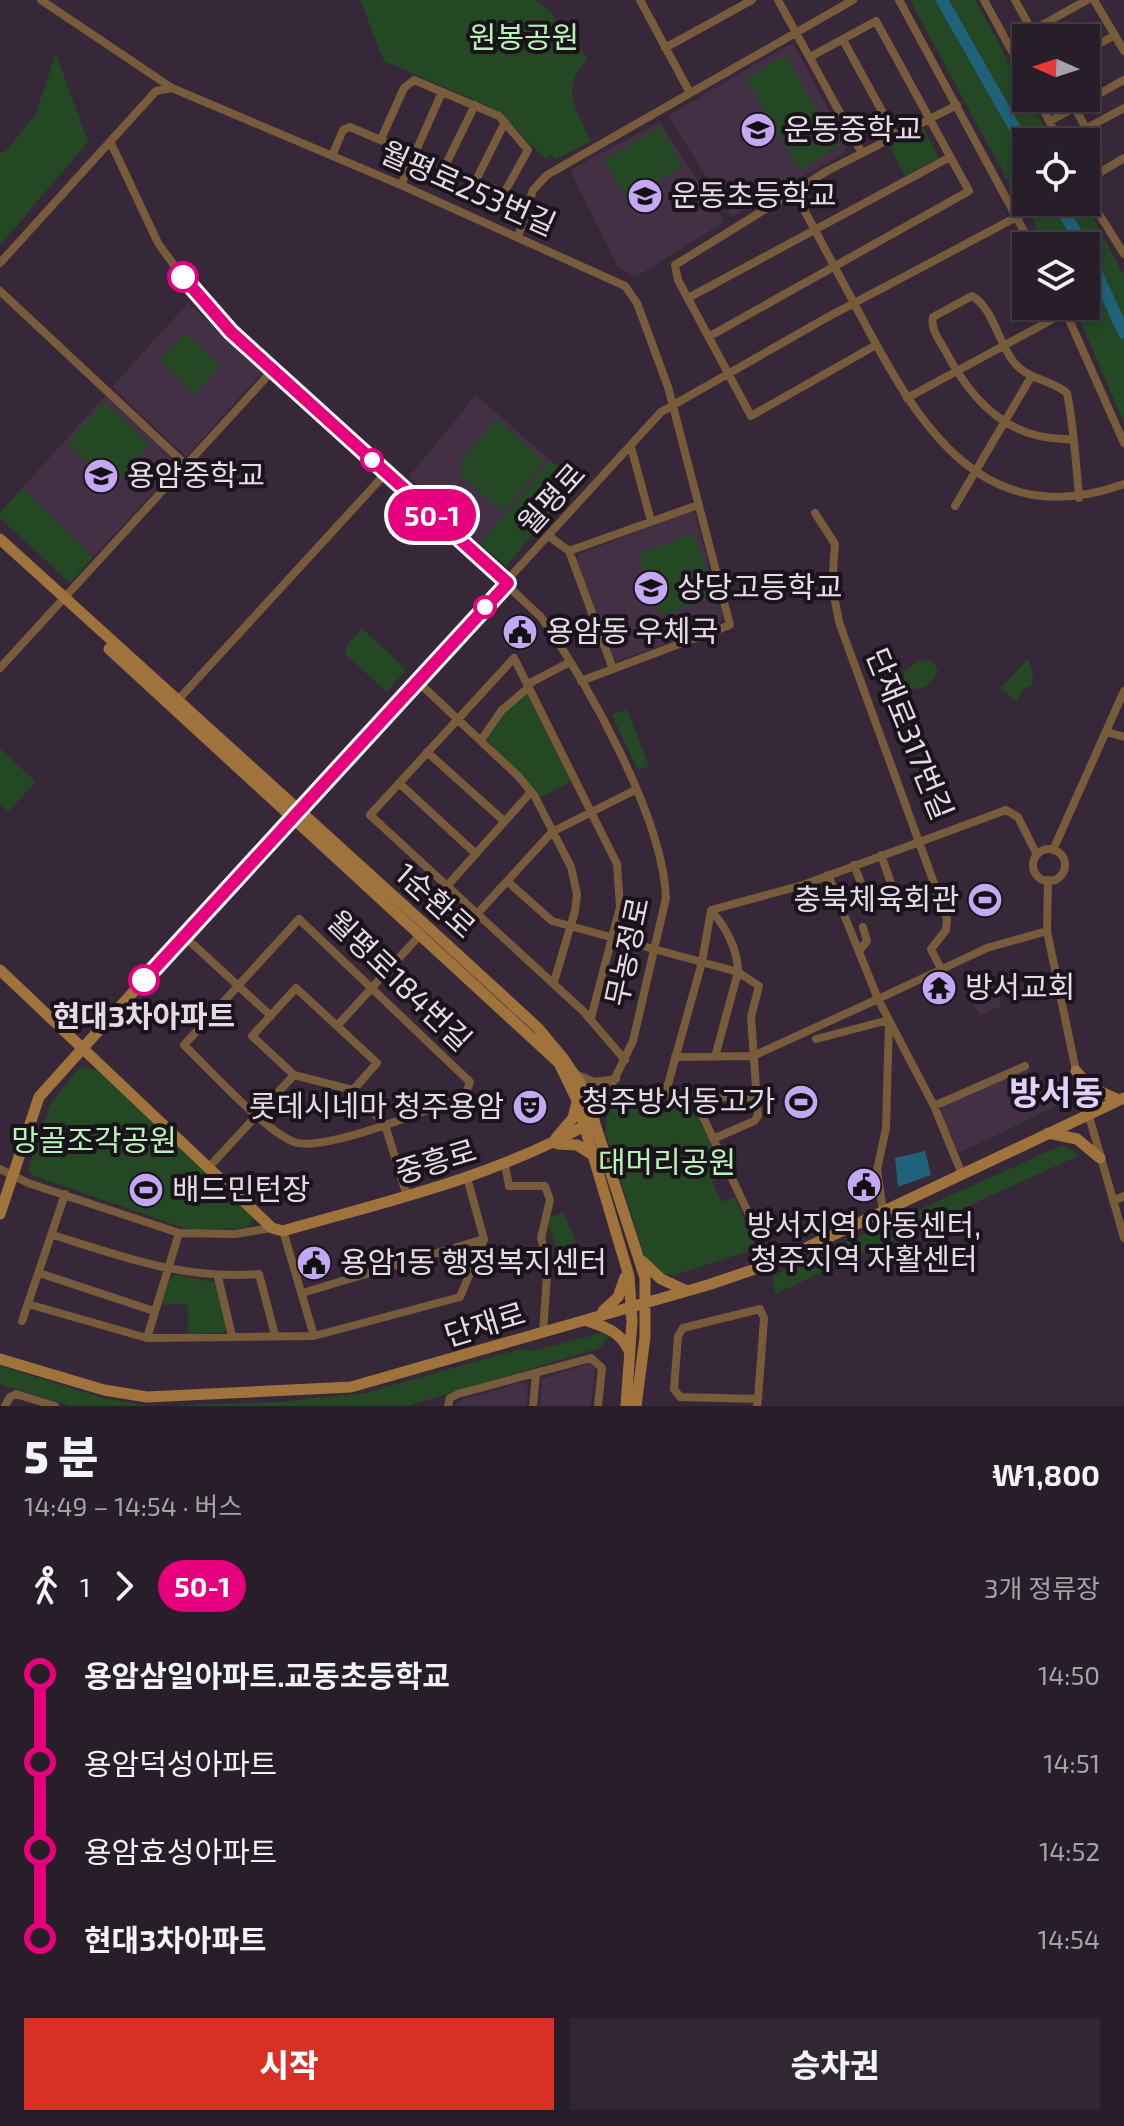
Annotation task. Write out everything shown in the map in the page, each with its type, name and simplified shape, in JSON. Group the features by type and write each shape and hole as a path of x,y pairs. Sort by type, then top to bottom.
{"street":[{"path":"41,0 172,88"},
{"path":"665,48 752,0"},
{"path":"778,0 862,153"},
{"path":"518,237 533,190 547,175 853,0"},
{"path":"899,0 1024,232"},
{"path":"984,0 1012,51"},
{"path":"1015,0 1028,24"},
{"path":"1051,24 1087,0"},
{"path":"1094,0 1124,51"},
{"path":"643,1 690,93"},
{"path":"710,336 969,191 876,21 810,57"},
{"path":"1100,43 1115,35"},
{"path":"843,40 895,135"},
{"path":"1008,44 1012,43"},
{"path":"1100,93 1124,80"},
{"path":"332,156 343,130 350,127 504,193 509,189 528,150 505,122 424,83 409,82 381,139"},
{"path":"0,263 156,91 172,88"},
{"name":"월평로253번길","path":"172,88 401,185 625,286 637,303 672,406 730,625 613,669"},
{"path":"401,185 412,154 442,92"},
{"path":"445,166 475,105"},
{"path":"876,345 751,416 674,271 679,260 794,191 957,105"},
{"path":"1077,112 1086,128 1124,108"},
{"path":"1045,112 1053,128"},
{"path":"1050,121 1065,112"},
{"path":"476,180 505,122"},
{"name":"무농정로","path":"110,141 158,243 195,294 541,617 581,681 635,790 656,837 665,875 666,898 656,951 625,1060 590,1124"},
{"path":"688,298 950,157"},
{"path":"1100,173 1124,158"},
{"path":"794,191 876,345 931,433 975,471 1005,486 1079,498 1124,484"},
{"path":"1100,211 1121,239 1124,254"},
{"name":"월평로","path":"0,1214 39,1097 661,412 854,303 1016,217"},
{"path":"0,291 186,465"},
{"path":"1073,439 1037,437 1005,423 979,402 956,371 931,324 938,312 963,298 972,296 978,299 1014,363 1031,377 1067,393 1073,439 1079,498"},
{"path":"907,398 1046,320"},
{"path":"1070,320 1124,443"},
{"path":"0,668 273,370"},
{"path":"955,506 1031,377"},
{"path":"631,447 651,521"},
{"path":"177,701 386,473"},
{"path":"569,551 698,505"},
{"name":"단재로317번길","path":"815,513 835,544 832,585 839,622 920,840 1006,810 1018,817 1037,855"},
{"path":"550,537 569,551 613,669 581,681"},
{"name":"1순환로","path":"0,539 61,600 293,814 538,1028 574,1073 639,1257 648,1301 636,1406"},
{"name":"1순환로","path":"0,549 177,701 420,935 551,1054 590,1124 593,1155 625,1264 632,1306 626,1406"},
{"path":"591,1018 620,907 618,868 514,658 370,815 554,982 591,1018 625,1060"},
{"path":"481,740 502,710 528,686 570,662"},
{"path":"417,681 531,792 575,879 577,894 554,982"},
{"path":"1048,880 1034,870 1037,855 1053,850 1124,691"},
{"path":"1107,732 1124,737"},
{"path":"427,752 504,821"},
{"path":"399,783 476,854"},
{"path":"477,914 552,832 635,790"},
{"path":"447,886 531,792"},
{"path":"755,1097 668,1096 675,1057 702,962 711,911 723,904 803,885 920,840 947,919 946,930 931,949 941,969"},
{"path":"1048,880 1060,876 1065,867 1063,857 1053,850"},
{"path":"854,865 866,896 875,901 895,896 881,855"},
{"path":"828,875 878,999 934,1106 962,1174"},
{"path":"1048,880 1047,931 1076,1071 1124,1238"},
{"path":"507,881 552,921 738,972 759,986 751,1017 758,1116 754,1121 713,1139"},
{"path":"711,911 720,920 738,959 738,972 715,1057"},
{"name":"월평로184번길","path":"299,919 374,988 470,1082 465,1096 385,1125 305,1145 292,1142 257,1114 184,1045 299,919"},
{"path":"859,951 867,941 863,927"},
{"path":"675,1057 753,1056 987,948 1047,931"},
{"path":"337,1026 420,935"},
{"path":"184,936 271,1016"},
{"path":"0,970 278,1229 314,1336"},
{"path":"353,1090 377,1063 296,988 252,1036 294,1075 353,1090 385,1125 407,1196"},
{"path":"816,1039 889,1020"},
{"path":"883,1211 877,1170 886,1128 889,1020"},
{"path":"934,1106 1025,1066"},
{"path":"1076,1071 1090,1087 1122,1099"},
{"path":"574,1073 594,1082 616,1079"},
{"path":"210,1166 294,1075"},
{"path":"554,1143 573,1118 576,1098"},
{"path":"694,1098 761,1240"},
{"name":"단재로","path":"5,1360 127,1395 177,1398 284,1393 373,1382 776,1262 1122,1099"},
{"name":"중흥로","path":"278,1229 467,1178 505,1165 590,1124"},
{"path":"1048,1132 1077,1139 1100,1158"},
{"path":"554,1143 577,1145 593,1155"},
{"path":"505,1165 509,1186 545,1186 550,1200 541,1238 548,1262 543,1332"},
{"path":"0,1169 28,1183 179,1233 235,1234 278,1229"},
{"path":"28,1304 147,1338 314,1336 460,1297 484,1239 467,1178"},
{"path":"22,1321 65,1194"},
{"path":"1113,1201 1124,1196"},
{"path":"147,1338 179,1233"},
{"path":"53,1235 168,1271 218,1277 259,1274 275,1335"},
{"path":"302,1293 484,1239"},
{"path":"639,1257 652,1273 687,1291"},
{"path":"584,1320 608,1308 618,1297 624,1286 625,1264"},
{"path":"39,1273 154,1311"},
{"path":"218,1277 232,1336"},
{"path":"752,1308 760,1309 764,1318 758,1402 680,1397 674,1389 678,1336 683,1328 752,1308"},
{"path":"584,1320 611,1329 623,1338 630,1352"},
{"path":"0,1353 5,1360"},
{"path":"448,1406 450,1398 458,1394 591,1358 599,1362 602,1368 598,1406"},
{"path":"533,1406 536,1373"},
{"path":"5,1406 16,1394 52,1406"}],"shaded area":[{"name":"운동중학교","path":"788,45 794,45 847,145 844,153 732,217 668,116"},
{"name":"운동초등학교","path":"660,122 724,222 636,277 619,268 570,170"},
{"path":"188,303 263,371 186,457 112,387"},
{"name":"용암중학교","path":"106,395 180,464 93,557 22,488"},
{"path":"476,395 550,460 480,544 409,477"},
{"name":"상당고등학교","path":"690,511 695,514 723,616 720,624 618,661 611,659 576,560 580,554"},
{"path":"989,979 1000,994 1000,1006 980,1015 964,992"},
{"path":"1027,1069 1044,1081 1052,1075 1061,1075 1065,1096 1058,1105 961,1152 955,1150 939,1113 942,1106"},
{"path":"590,1363 595,1368 591,1406 540,1406 542,1379"},
{"path":"524,1382 528,1387 526,1406 453,1406 460,1400"}],"green space":[{"name":"원봉공원","path":"360,0 536,0 548,9 588,59 579,70 572,89 576,108 591,141 556,159 550,154 546,160 497,110 384,61"},
{"path":"910,0 975,0 1012,67 1012,112 1037,112 1045,128 1012,128 1012,189"},
{"path":"56,53 88,142 0,245 0,153 6,151 35,115"},
{"path":"786,55 837,147 800,171 746,78"},
{"path":"660,127 683,166 627,200 604,160"},
{"path":"923,127 939,158 905,176 888,143"},
{"path":"1033,216 1092,216 1124,276 1124,423 1080,320 1100,320 1100,232 1036,232"},
{"path":"185,333 220,366 195,394 160,361"},
{"path":"104,402 150,444 114,487 67,443"},
{"path":"497,419 544,461 503,512 461,475 461,460"},
{"path":"550,460 577,483 506,566 480,544"},
{"path":"22,488 93,557 70,583 0,518 0,513"},
{"path":"694,533 715,597 661,616 638,554"},
{"path":"362,628 406,670 387,692 346,655 346,647"},
{"path":"1028,659 1033,672 1032,685 1024,689 1016,702 1001,688"},
{"path":"932,660 938,671 928,685 904,688 904,672 918,661"},
{"path":"527,691 574,780 539,798 486,738 508,708"},
{"path":"627,709 649,766 638,771 612,715"},
{"path":"0,748 36,782 8,812 0,805"},
{"name":"망골조각공원","path":"83,1067 99,1070 254,1217 248,1228 190,1230 31,1175 28,1168 51,1103 77,1070"},
{"name":"대머리공원","path":"612,1101 692,1105 726,1175 712,1182 722,1202 735,1197 757,1249 674,1275 661,1275 645,1258 606,1134 606,1119"},
{"path":"1062,1145 1080,1155 775,1294 772,1276"},
{"path":"564,1212 577,1247 559,1254 546,1219"},
{"path":"174,1274 216,1283 227,1329 223,1333 188,1334 187,1304 162,1305 166,1283"},
{"path":"606,1332 610,1335 600,1348 407,1406 158,1406 278,1402 365,1393 521,1349 532,1351"},
{"path":"0,1366 103,1398 150,1406 71,1406 0,1384"}],"water":[{"path":"925,1151 931,1175 898,1187 895,1158"}],"waterway":[{"path":"942,0 1015,128"},
{"path":"1066,216 1075,232"},
{"path":"1100,281 1124,333"}],"bus line":[{"name":"50-1","path":"144,980 508,583 231,332 183,277"}],"place":[{"name":"운동중학교","path":"758,130"},
{"name":"운동초등학교","path":"645,196"},
{"name":"용암중학교","path":"101,476"},
{"name":"상당고등학교","path":"651,588"},
{"name":"용암동 우체국","path":"520,632"},
{"name":"충북체육회관","path":"985,900"},
{"name":"현대3차아파트","path":"144,980"},
{"name":"방서교회","path":"939,988"},
{"name":"청주방서동고가","path":"801,1102"},
{"name":"롯데시네마 청주용암","path":"530,1107"},
{"name":"방서지역 아동센터, 청주지역 자활센터","path":"864,1185"},
{"name":"배드민턴장","path":"146,1190"},
{"name":"용암1동 행정복지센터","path":"314,1263"}],"district":[{"name":"방서동","path":"1056,1093"}]}
